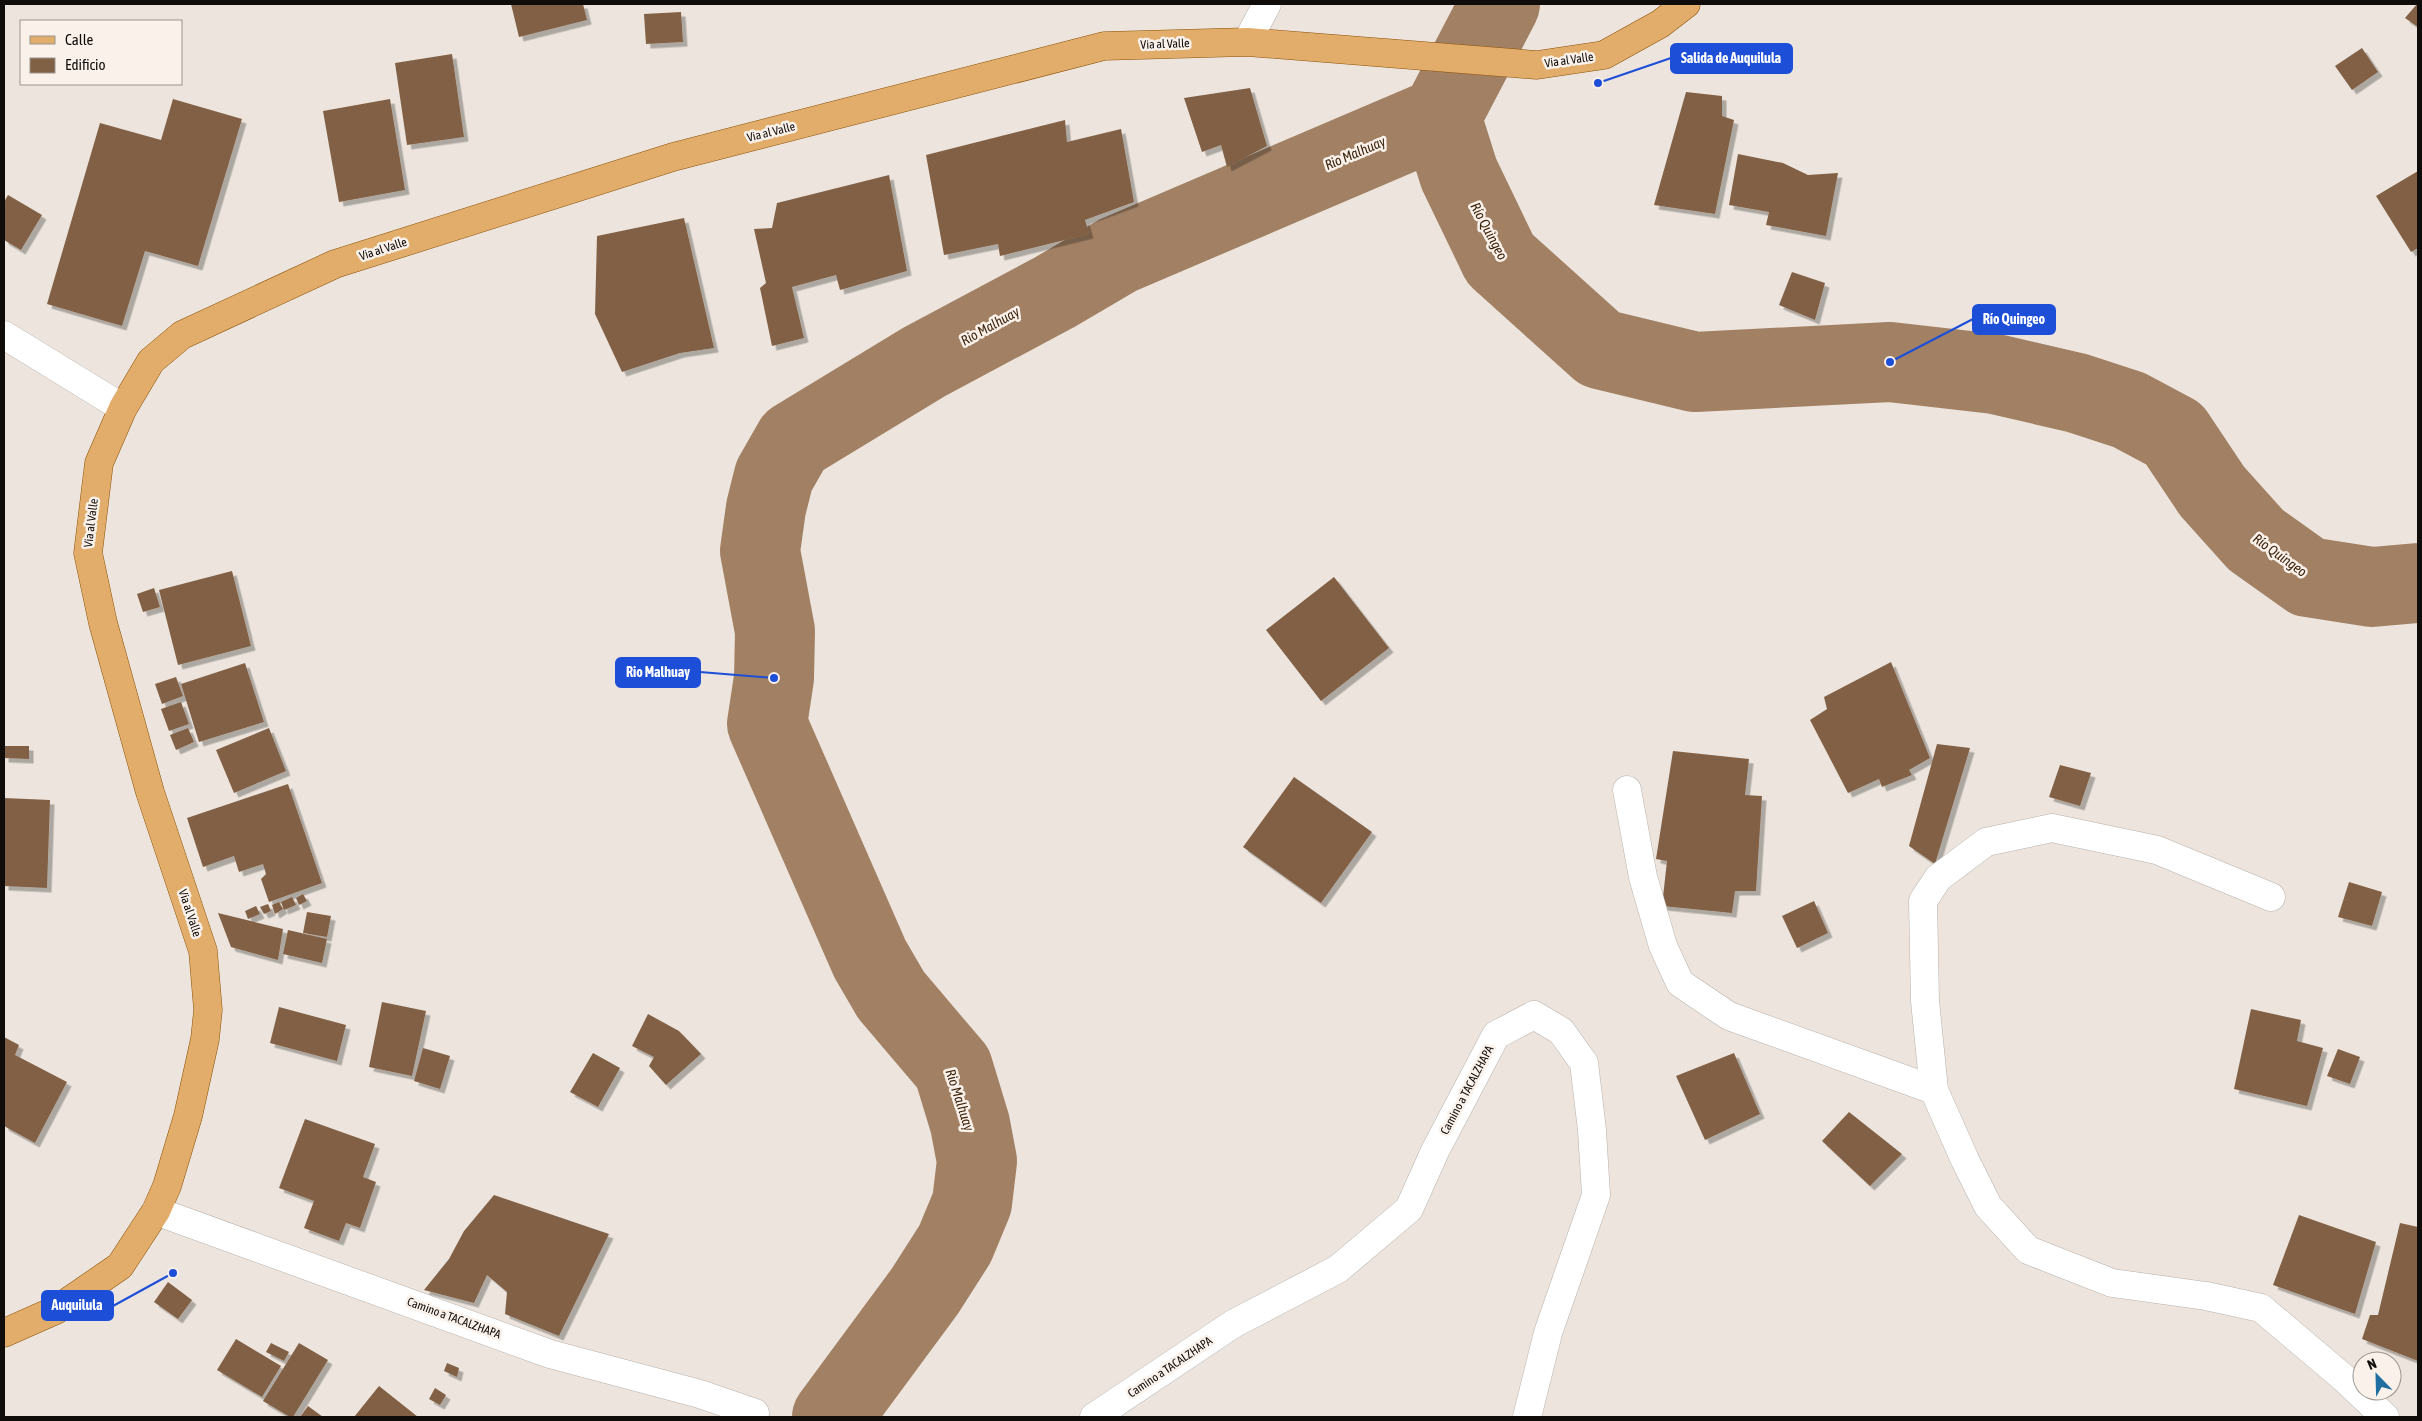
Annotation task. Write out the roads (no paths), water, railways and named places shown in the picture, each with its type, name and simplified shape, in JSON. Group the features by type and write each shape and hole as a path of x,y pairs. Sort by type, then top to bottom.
{"main road":[{"name":"Via al Valle","path":"4,1333 56,1310 120,1266 156,1211 167,1186 188,1116 208,1010 203,951 150,792 103,623 88,553 99,463 123,408 151,360 182,335 335,264 673,157 1104,46 1247,42 1537,65 1604,55 1660,24 1686,4"}],"street":[{"path":"1247,42 1268,4"},
{"path":"4,335 123,408"},
{"path":"1627,790 1643,877 1663,946 1680,982 1729,1016 1934,1090"},
{"path":"2271,897 2157,850 2052,828 1986,842 1938,878 1923,901 1924,1001 1934,1090 1988,1206 2028,1250 2112,1283 2206,1296 2261,1308 2345,1379 2385,1417"},
{"name":"Camino a TACALZHAPA","path":"1094,1417 1234,1324 1338,1269 1409,1209 1435,1150 1496,1035 1534,1015 1562,1032 1584,1064 1592,1130 1596,1195 1548,1334 1527,1417"},
{"name":"Camino a TACALZHAPA","path":"156,1211 550,1354 700,1394 755,1413"}],"waterway":[{"name":"Río Quingeo","path":"1500,4 1441,117 1459,174 1500,259 1600,349 1695,372 1890,362 1995,374 2077,393 2129,410 2174,434 2212,491 2256,540 2308,577 2372,587 2418,583"},
{"name":"Rio Malhuay","path":"832,1417 925,1291 955,1244 972,1203 977,1161 970,1124 953,1068 891,995 870,959 767,724 774,678 775,631 760,551 766,508 774,476 794,441 924,362 1055,292 1118,255 1441,117"}],"place":[{"name":"Salida de Auquilula","path":"1598,83"},
{"name":"Río Quingeo","path":"1890,362"},
{"name":"Rio Malhuay","path":"774,678"},
{"name":"Auquilula","path":"173,1273"}]}
